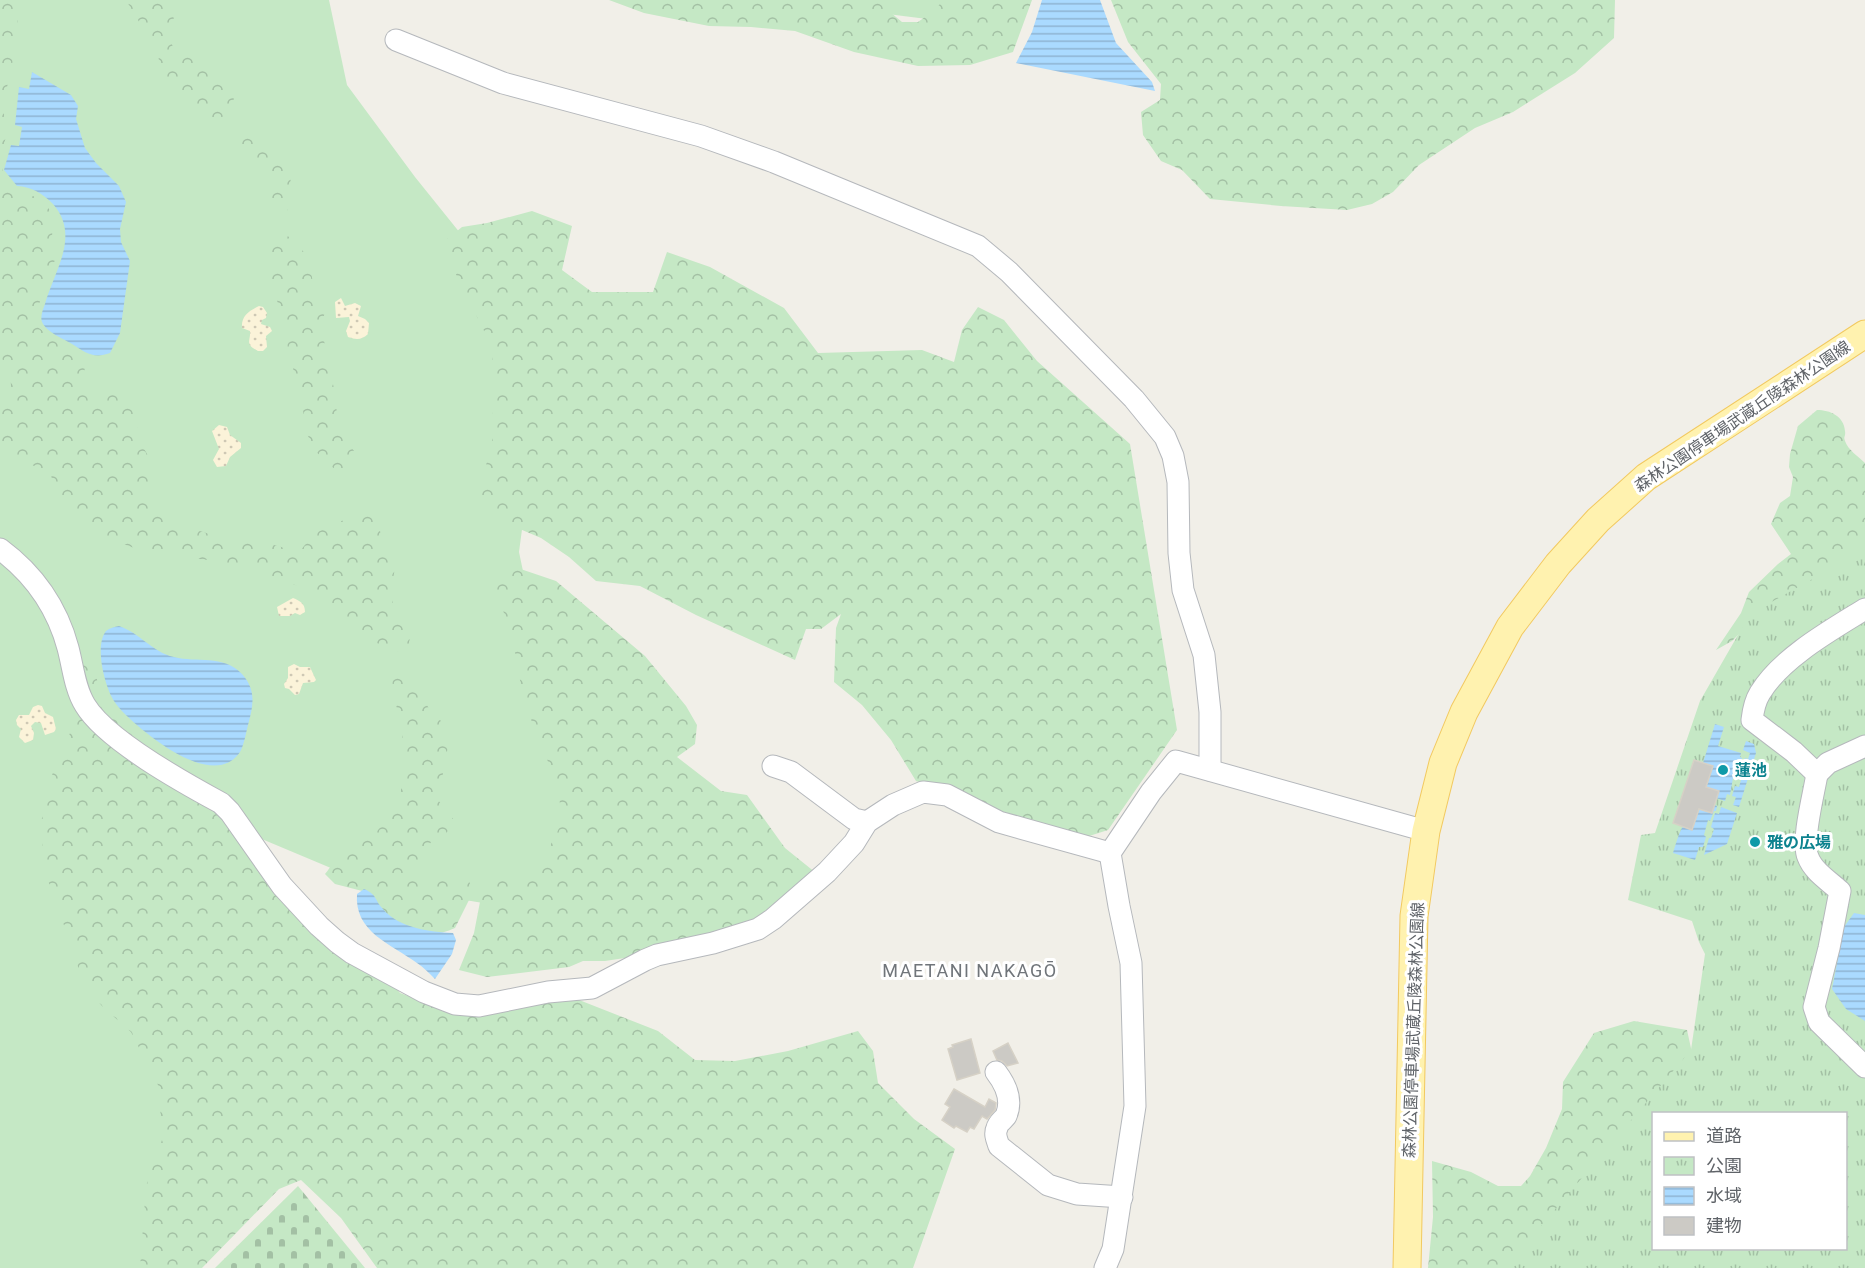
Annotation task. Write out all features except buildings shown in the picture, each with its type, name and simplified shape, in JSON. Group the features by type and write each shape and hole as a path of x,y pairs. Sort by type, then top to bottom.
{"main road":[{"name":"森林公園停車場武蔵丘陵森林公園線","path":"1407,1268 1414,916 1426,831 1443,763 1464,712 1510,627 1566,555 1598,520 1646,477 1865,334"}],"street":[{"path":"396,40 503,83 701,136 774,162 978,246 1009,272 1134,399 1165,437 1173,456 1178,482 1179,553 1184,590 1204,655 1210,712 1210,770"},
{"path":"0,549 29,573 56,612 68,647 78,690 92,716 138,752 225,808 282,885 319,926 337,942 402,982 455,1004 479,1006 548,992 592,988 657,955 713,943 758,930 826,872 854,843 867,822 912,795 922,792 947,795 999,822 1110,853"},
{"path":"1817,774 1794,752 1752,720 1754,706 1759,694 1773,676 1797,655 1865,609"},
{"path":"1865,746 1828,763 1817,774 1805,842 1807,857 1816,870 1840,891 1814,1007 1819,1022 1865,1067"},
{"path":"1105,1268 1113,1249 1135,1106 1131,963 1110,853 1151,792 1176,761 1426,831"},
{"path":"773,766 791,772 854,819 867,822"},
{"path":"996,1072 1002,1079 1010,1103 1005,1117 997,1128 996,1137 999,1146 1048,1185 1077,1194 1122,1197"}],"green space":[{"path":"0,0 329,0 347,85 415,177 547,341 519,552 572,806 564,889 501,906 369,884 190,809 191,1268 0,1268"},
{"path":"0,0 12,0 18,16 15,51 2,110 10,128 5,140 2,176 11,188 41,199 53,214 52,238 56,257 38,307 39,328 85,363 84,380 92,392 119,392 130,402 142,445 152,463 149,501 157,514 167,521 216,536 274,545 299,552 315,533 368,509 396,561 392,586 393,610 410,636 408,653 385,649 301,587 268,575 208,560 147,553 108,538 69,507 50,474 0,449 0,412 6,404 11,384 0,352"},
{"path":"126,0 169,0 174,13 172,45 180,55 200,60 210,67 235,96 223,116 202,125 177,88 160,73 157,40 141,25"},
{"path":"609,0 864,0 878,2 902,22 918,22 936,9 943,0 1032,0 1013,52 970,65 918,66 854,52 795,31 709,26 644,13"},
{"path":"776,0 967,0 935,20"},
{"path":"1111,0 1615,0 1614,38 1575,73 1513,112 1475,128 1419,165 1393,192 1372,204 1347,210 1281,206 1210,199 1182,170 1161,161 1143,135 1141,112 1160,100 1161,84 1128,42"},
{"path":"248,123 263,143 285,157 291,188 284,219 273,208 267,178 243,158 240,144 242,125"},
{"path":"532,211 572,226 562,270 592,292 653,292 667,252 710,267 784,308 818,353 922,350 954,362 962,330 978,307 1004,320 1037,361 1130,444 1177,730 1108,830 1065,846 962,797 916,781 891,740 862,705 834,682 836,628 841,614 821,629 806,629 795,660 696,615 640,586 596,581 569,557 541,538 503,522 482,498 482,480 492,443 494,373 491,345 441,244 462,227"},
{"path":"280,231 298,243 309,261 313,283 325,312 321,326 334,389 339,430 354,451 342,476 313,449 307,433 299,388 288,352 286,330 272,284 272,233"},
{"path":"1817,410 1827,411 1842,421 1846,444 1865,463 1865,591 1753,620 1732,641 1716,650 1741,613 1749,592 1791,554 1771,524 1780,503 1790,496 1793,477 1789,467 1790,454 1798,426"},
{"path":"1865,538 1865,1268 1505,1268 1691,1050 1705,954 1692,921 1628,900 1641,835 1655,833 1700,701 1750,614 1827,571"},
{"path":"506,564 556,581 645,656 686,706 697,725 695,744 677,757 721,791 747,795 785,848 816,873 784,902 751,921 671,951 605,961 583,961 569,967 487,977 459,970 474,933 484,881 497,876 526,881 542,870 547,852 561,824 559,789 524,702 511,630 494,589"},
{"path":"72,641 91,652 101,698 137,740 205,785 281,891 382,970 400,993 444,1009 574,998 658,1031 695,1060 735,1061 788,1051 858,1031 873,1051 878,1083 914,1119 955,1149 913,1268 377,1268 341,1218 301,1180 279,1189 202,1268 140,1268 146,1186 162,1140 159,1087 131,1032 102,1006 82,982 73,948 52,895 44,864 41,825 46,789 70,733 74,715 77,677"},
{"path":"397,672 415,681 429,709 442,722 450,736 438,800 454,820 446,834 431,842 419,862 421,873 469,881 473,892 455,928 441,933 420,931 395,923 384,915 370,893 335,884 325,874 345,849 377,831 395,806 400,793 404,767 403,738 392,678"},
{"path":"1634,1021 1687,1030 1703,1103 1663,1112 1652,1112 1652,1250 1666,1250 1778,1268 1428,1268 1433,1217 1432,1161 1471,1172 1498,1186 1521,1186 1530,1176 1546,1148 1562,1109 1563,1082 1594,1033"},
{"path":"298,1186 365,1268 215,1268"}],"sand":[{"path":"341,298 345,306 355,303 361,306 358,316 369,323 368,334 356,339 348,337 346,331 350,321 349,317 336,318 335,302"},
{"path":"259,306 263,307 267,313 261,324 270,327 272,331 266,336 267,347 263,351 258,351 251,346 250,331 242,328 246,314"},
{"path":"219,425 227,427 230,435 241,443 241,448 230,457 226,466 217,467 213,460 219,449 212,431"},
{"path":"293,598 303,604 305,612 300,615 295,613 290,616 279,616 277,607"},
{"path":"294,664 300,667 310,667 316,680 303,683 299,694 295,695 285,688 284,684 288,678 288,667"},
{"path":"42,706 45,713 53,717 56,729 45,735 41,723 35,722 31,726 34,733 33,740 25,743 19,737 21,729 16,720 19,715 29,715 33,707"}],"water":[{"path":"1042,0 1100,0 1116,43 1152,82 1155,91 1016,63 1032,32"},
{"path":"32,72 71,95 78,106 76,119 85,148 96,163 119,186 126,202 120,229 121,242 130,261 120,333 110,353 104,355 90,354 82,350 51,332 41,320 63,254 65,228 53,204 36,191 17,186 4,170 11,145 19,146 22,127 15,125 19,87 29,89"},
{"path":"119,626 166,655 183,659 218,661 235,668 242,674 250,686 252,705 243,746 233,759 226,764 217,765 190,760 150,736 119,708 107,686 102,666 101,646 106,631"},
{"path":"1715,724 1724,727 1718,746 1741,753 1742,758 1736,778 1733,778 1730,795 1727,794 1725,801 1716,798 1706,787 1713,767 1703,763"},
{"path":"1746,741 1754,744 1756,753 1739,807 1733,805 1736,797 1732,796 1735,786 1739,787 1741,780 1738,779 1745,758 1748,759 1750,753 1743,750"},
{"path":"1714,805 1717,806 1716,811 1710,821 1708,820 1703,847 1699,847 1695,860 1673,853 1682,828 1690,816"},
{"path":"1721,807 1737,813 1727,844 1704,855 1714,829 1711,827 1715,813 1719,814"},
{"path":"364,889 372,893 380,906 397,921 415,928 453,933 456,940 452,954 435,979 368,928 361,918 358,907 357,894"},
{"path":"1854,913 1865,915 1865,1021 1846,1009 1832,989 1844,927"}],"place":[{"name":"蓮池","path":"1723,770"},
{"name":"雅の広場","path":"1755,842"}],"district":[{"name":"MAETANI NAKAGŌ","path":"970,971"}]}
